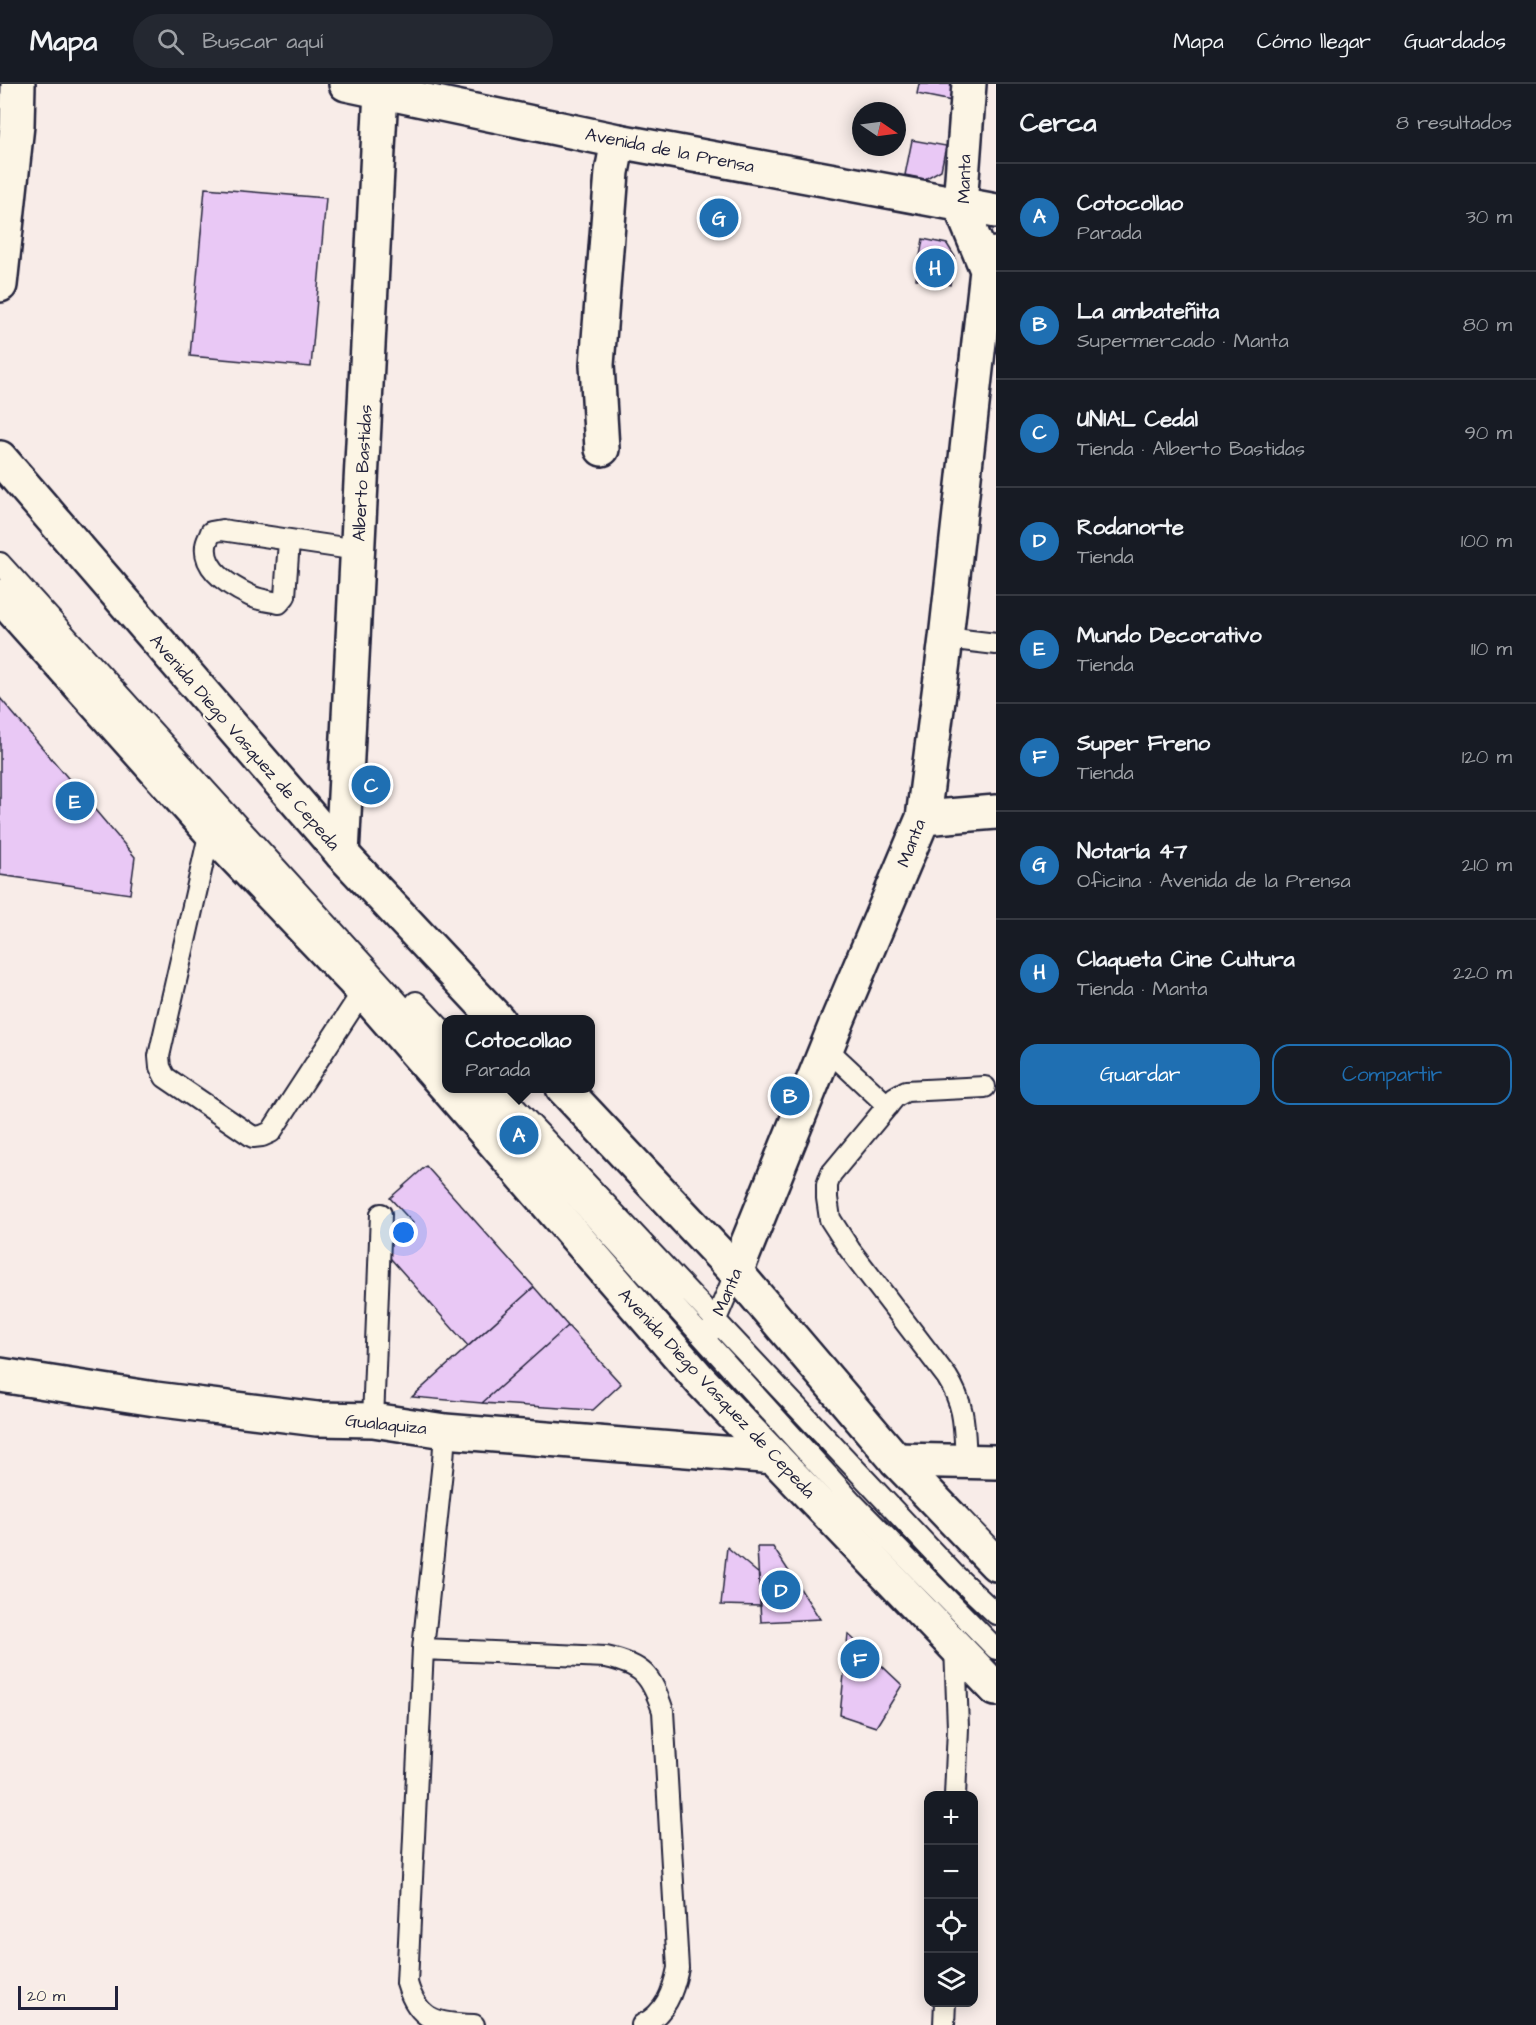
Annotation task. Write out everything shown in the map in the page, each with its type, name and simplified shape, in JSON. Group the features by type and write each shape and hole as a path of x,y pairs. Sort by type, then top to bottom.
{"main road":[{"path":"0,285 17,125 18,84"},
{"name":"Avenida de la Prensa","path":"346,84 618,141 996,211"},
{"name":"Manta","path":"736,1272 826,1048 923,818 992,262 960,205 969,84"},
{"name":"Alberto Bastidas","path":"342,854 381,91"},
{"path":"602,449 597,365 612,172 618,141"},
{"name":"Avenida Diego Vasquez de Cepeda","path":"0,458 342,854 493,1015"},
{"name":"Avenida Diego Vasquez de Cepeda","path":"0,596 210,831 363,991 442,1082"},
{"path":"923,818 996,812"},
{"name":"Avenida Diego Vasquez de Cepeda","path":"451,1093 701,1381 996,1689"},
{"path":"567,1093 736,1272 896,1460 996,1564"},
{"name":"Gualaquiza","path":"0,1375 155,1399 317,1419 373,1420 445,1431 774,1457"},
{"path":"896,1460 981,1462"}],"lane":[{"path":"289,541 285,596 279,603 253,597 240,590 213,571 208,560 206,546 211,532 222,530 358,550"},
{"path":"0,549 194,767 442,1030"},
{"path":"0,563 442,1050"},
{"path":"946,638 996,645"},
{"path":"210,831 159,1056 159,1067 165,1077 253,1137 262,1136 271,1132 363,991"},
{"path":"826,1048 888,1106"},
{"path":"981,1462 956,1391 850,1250 830,1219 826,1198 831,1174 895,1097 906,1091 985,1087"},
{"path":"481,1093 853,1503 996,1649"},
{"path":"501,1093 955,1575 996,1614"},
{"path":"373,1420 381,1214"},
{"name":"Manta","path":"701,1381 707,1342 736,1272"},
{"path":"445,1431 423,1649 407,1983 411,1999 422,2013 436,2020 453,2024 474,2025"},
{"path":"955,1646 958,1728 955,1791"},
{"path":"423,1649 606,1657 626,1661 645,1672 656,1689 663,1711 678,1968 673,1991 663,2010 642,2025"},
{"path":"944,2025 945,2007"}],"building":[{"path":"919,84 956,84 952,101 917,94"},
{"path":"912,140 946,146 941,170 925,179 905,175"},
{"path":"205,188 326,198 311,367 190,356"},
{"path":"923,239 947,244 955,257 950,285 916,279"},
{"path":"0,698 135,857 130,894 0,875"},
{"path":"426,1166 534,1287 468,1346 383,1250 413,1223 390,1198"},
{"path":"534,1287 568,1326 482,1403 412,1397"},
{"path":"568,1326 621,1384 593,1410 482,1403"},
{"path":"727,1547 759,1574 761,1606 721,1605"},
{"path":"757,1547 773,1547 820,1619 761,1622"},
{"path":"848,1634 902,1685 876,1727 840,1715"}],"place":[{"name":"Notaría 47","path":"719,218"},
{"name":"Claqueta Cine Cultura","path":"935,268"},
{"name":"UNIAL Cedal","path":"371,785"},
{"name":"Mundo Decorativo","path":"75,801"},
{"name":"La ambateñita","path":"790,1096"},
{"name":"Cotocollao","path":"519,1135"},
{"name":"Rodanorte","path":"781,1590"},
{"name":"Super Freno","path":"860,1659"}]}
